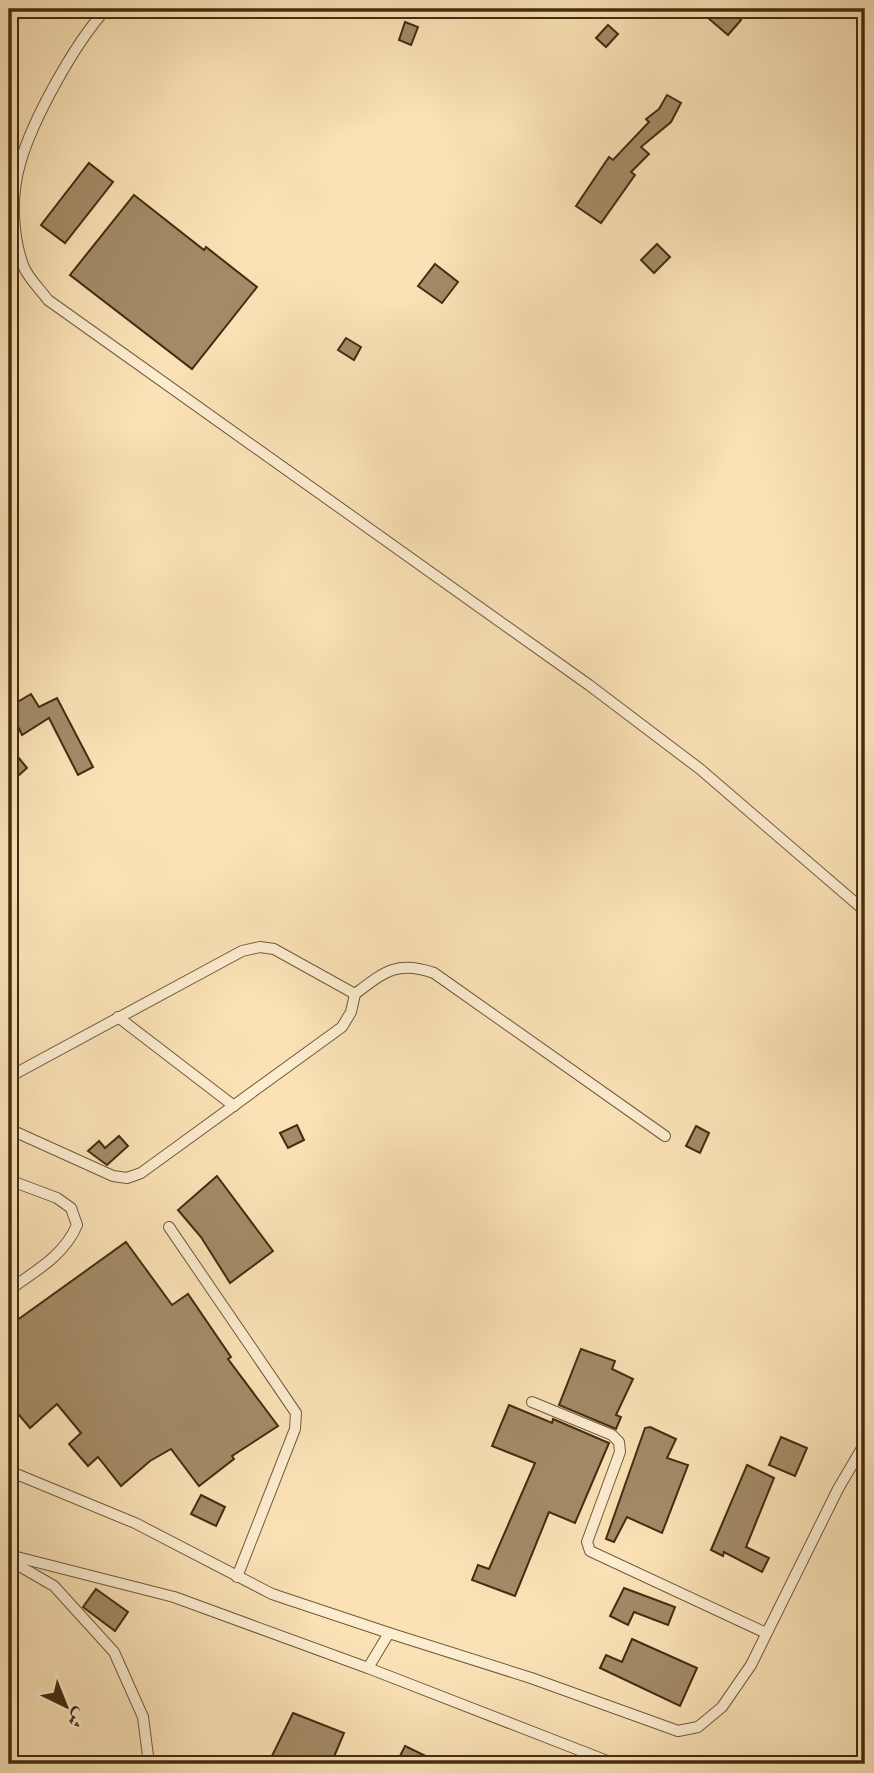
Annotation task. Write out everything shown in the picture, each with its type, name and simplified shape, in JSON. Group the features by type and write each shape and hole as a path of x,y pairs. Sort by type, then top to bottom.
{"lane":[{"path":"106,9 92,24 46,104 19,164 13,219 23,267 48,300 589,685 700,769 865,911"},
{"path":"9,1077 242,951 260,947 274,949 355,994"},
{"path":"9,1129 113,1176 127,1178 141,1173 342,1027 351,1012 355,994 384,972 406,966 434,973 665,1136"},
{"path":"118,1017 234,1105"},
{"path":"9,1180 57,1198 71,1208 77,1224 70,1240 57,1255 9,1290"},
{"path":"169,1227 296,1413 295,1429 237,1577"},
{"path":"532,1402 612,1435 619,1442 620,1452 587,1542 590,1550 766,1633"},
{"path":"9,1471 135,1523 272,1594 531,1678 678,1731 698,1727 722,1706 751,1665 838,1489 865,1443"},
{"path":"9,1557 174,1597 368,1668 615,1764"},
{"path":"9,1557 54,1586 114,1651 143,1717 149,1764"},
{"path":"368,1668 389,1633"}],"building":[{"path":"716,9 729,9 741,20 728,35 708,18"},
{"path":"405,22 418,27 411,45 399,40"},
{"path":"608,25 618,34 606,47 596,38"},
{"path":"667,95 681,103 671,122 641,147 649,154 631,172 635,175 601,223 576,206 609,157 613,160 649,122 646,119 659,109"},
{"path":"89,163 113,182 65,243 41,225"},
{"path":"134,195 204,250 206,247 257,287 192,369 70,275"},
{"path":"657,244 670,257 654,273 641,260"},
{"path":"435,264 458,282 442,303 418,286"},
{"path":"346,338 361,347 354,360 338,350"},
{"path":"31,694 39,707 57,698 93,767 78,775 49,718 22,735 9,707"},
{"path":"18,757 27,768 9,784 9,764"},
{"path":"297,1125 304,1140 288,1148 280,1133"},
{"path":"696,1126 709,1133 700,1153 686,1146"},
{"path":"119,1136 128,1146 107,1165 88,1151 99,1141 105,1148"},
{"path":"217,1176 273,1251 230,1283 201,1237 178,1210"},
{"path":"126,1242 172,1305 188,1294 231,1357 228,1359 278,1426 232,1456 234,1459 199,1486 171,1449 150,1461 121,1486 98,1457 88,1466 69,1444 81,1433 57,1404 30,1428 9,1403 9,1326"},
{"path":"581,1349 615,1361 612,1369 633,1379 616,1415 621,1417 616,1429 559,1405"},
{"path":"509,1405 552,1423 553,1419 609,1443 575,1523 549,1512 515,1596 472,1580 478,1565 489,1569 535,1463 492,1446"},
{"path":"650,1427 676,1439 667,1458 688,1465 662,1533 627,1517 614,1542 606,1539 645,1428"},
{"path":"781,1437 807,1448 795,1476 769,1465"},
{"path":"747,1465 774,1478 746,1547 769,1558 762,1572 724,1552 723,1556 711,1550"},
{"path":"201,1495 225,1507 216,1526 191,1514"},
{"path":"624,1588 675,1607 668,1625 634,1612 628,1625 610,1616"},
{"path":"96,1589 128,1612 115,1631 83,1607"},
{"path":"632,1639 697,1668 680,1706 600,1668 606,1655 622,1662"},
{"path":"293,1713 344,1733 331,1764 268,1764"},
{"path":"405,1746 442,1764 396,1764"}]}
